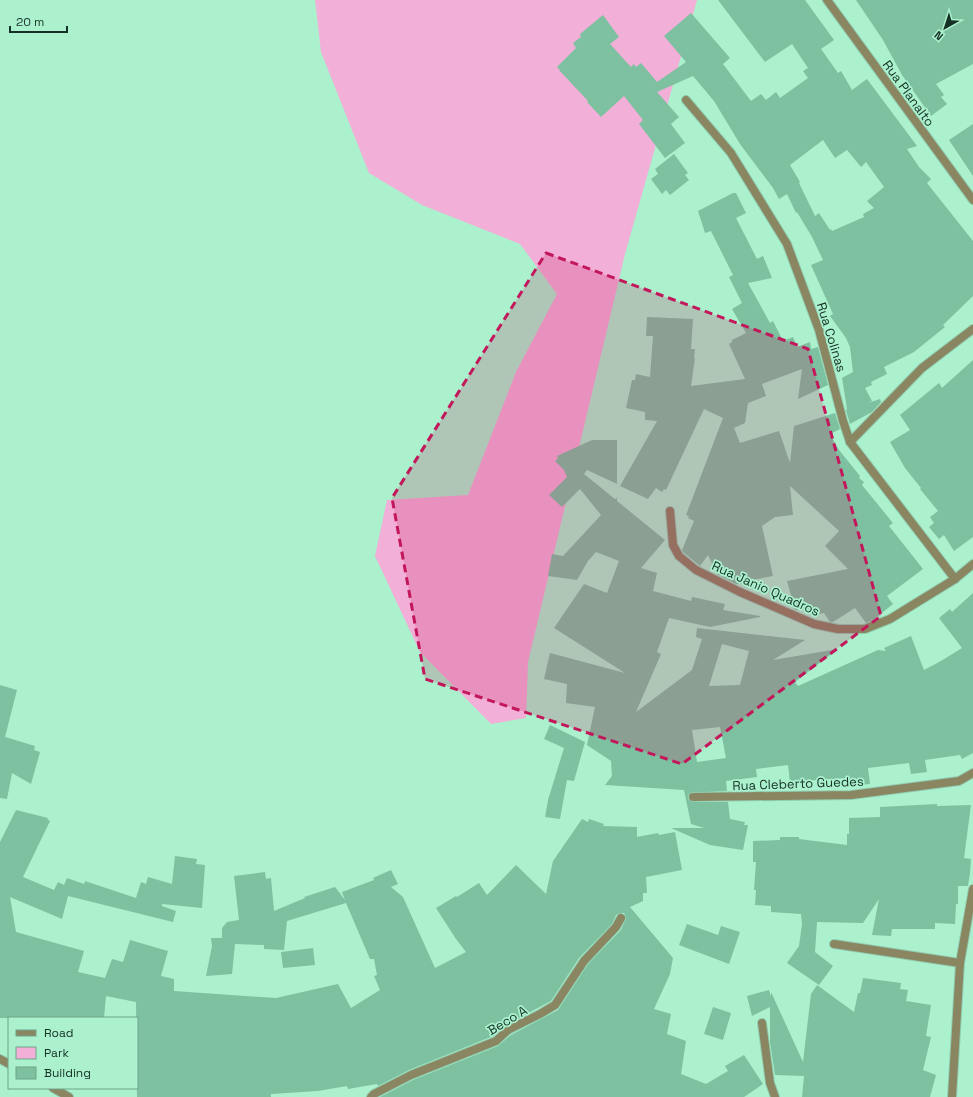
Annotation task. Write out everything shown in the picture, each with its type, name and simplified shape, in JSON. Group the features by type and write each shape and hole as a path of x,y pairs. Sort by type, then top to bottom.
{"street":[{"name":"Rua Planalto","path":"827,0 973,200"},
{"name":"Rua Colinas","path":"686,100 730,153 787,244 819,330 850,442 955,579"},
{"path":"850,442 922,368 973,329"},
{"name":"Rua Janio Quadros","path":"670,511 673,546 679,556 696,570 740,592 814,624 838,629 865,629 890,619 955,579 973,564"},
{"name":"Rua Cleberto Guedes","path":"693,797 851,795 959,781 973,773"},
{"path":"952,1097 960,962 973,889"},
{"name":"Beco A","path":"371,1097 411,1075 496,1041 508,1030 556,1005 584,962 616,927 621,918"},
{"path":"834,944 960,962"},
{"path":"762,1023 770,1083 775,1097"},
{"path":"55,1089 69,1097"}],"highlighted area":[{"path":"546,253 808,349 881,616 682,764 425,679 392,498"}],"green space":[{"path":"315,0 697,0 625,254 528,662 526,718 491,724 420,652 375,556 387,500 468,495 516,372 557,294 520,244 422,205 369,173 321,52"}],"building":[{"path":"718,0 805,0 834,40 821,49 838,73 841,71 852,90 867,79 917,146 907,149 919,167 931,179 927,183 973,241 973,296 943,325 945,327 914,352 884,367 887,374 871,382 872,385 865,388 872,401 868,403 880,399 881,402 872,412 850,424 846,410 842,378 853,372 850,347 846,338 830,316 833,314 811,265 823,260 812,237 797,212 796,213 787,194 779,199 773,188 740,144 714,101 693,76 657,92 679,117 671,124 685,143 665,158 639,124 643,120 624,96 601,117 557,67 576,48 573,43 581,37 580,34 603,15 619,37 610,44 631,67 634,64 636,67 641,63 657,82 686,62 664,36 691,13 730,58 723,64 751,101 761,94 766,100 776,92 780,98 808,78 803,71 808,68 792,44 765,62","holes":["823,140 835,158 847,150 861,167 866,162 884,187 867,201 874,208 863,214 864,217 832,231 819,213 815,216 799,183 800,182 790,165"]},
{"path":"856,0 973,0 973,64 936,84 944,95 941,97 947,104 931,116 902,75 883,40"},
{"path":"973,124 973,176 949,140"},
{"path":"674,154 688,173 685,175 689,180 670,195 666,190 662,194 651,179 658,174 655,169"},
{"path":"733,193 736,193 746,213 736,218 757,259 763,256 772,278 748,283 770,323 773,321 783,341 793,337 797,347 810,342 811,349 818,347 828,385 798,399 802,369 762,384 766,396 748,403 745,423 734,428 740,443 779,431 790,463 794,426 835,413 840,429 830,434 839,450 860,476 859,478 864,482 862,485 893,523 889,526 923,569 887,596 893,604 873,620 866,623 855,608 833,622 830,622 824,613 812,615 811,609 795,610 787,581 848,569 825,546 839,531 790,486 793,515 775,517 762,526 773,576 752,580 752,583 736,584 717,574 708,555 700,566 683,552 682,550 694,521 686,515 723,418 704,409 666,490 664,489 662,492 656,488 648,499 620,486 657,421 645,420 645,412 626,408 632,380 635,380 636,374 650,377 653,336 646,336 647,317 693,319 691,349 695,349 695,358 691,386 745,379 729,344 732,340 746,333 732,309 742,303 729,277 733,275 711,231 705,233 698,211"},
{"path":"973,360 973,537 954,551 944,535 939,539 929,527 934,523 930,517 938,511 905,468 890,442 910,430 900,415 939,383 942,388"},
{"path":"592,440 617,440 617,484 587,470 584,474 615,499 617,498 617,501 665,540 641,568 657,573 653,591 691,601 692,597 725,604 723,610 760,616 710,627 669,618 657,652 661,654 636,712 692,670 702,639 696,637 697,628 805,640 773,660 838,649 795,682 798,686 878,650 886,651 884,648 911,636 924,670 941,661 962,648 939,618 950,609 952,612 973,593 973,753 962,759 960,755 925,760 927,772 911,774 909,763 868,768 870,784 847,786 847,778 790,782 788,765 756,769 757,777 726,781 727,791 690,793 688,799 693,802 728,802 730,819 745,822 744,825 748,825 743,850 710,845 671,828 704,828 691,824 684,790 605,785 612,776 611,761 587,745 595,707 566,703 567,684 544,679 550,653 625,673 554,628 584,584 607,593 619,561 596,552 588,561 577,580 548,576 552,554 563,556 601,515 580,489 562,507 549,495 567,477 564,470 555,461 558,458 557,456","holes":["722,644 749,651 740,685 709,686","720,727 726,758 697,762 692,730"]},
{"path":"0,685 17,690 5,737 35,746 34,750 40,752 31,784 12,773 7,799 0,798"},
{"path":"550,725 585,742 574,781 567,780 560,819 545,817 548,800 564,748 544,739"},
{"path":"937,804 937,806 971,805 964,858 971,859 970,873 968,886 958,886 958,904 956,904 955,924 935,923 935,929 892,929 891,936 872,935 879,899 863,923 817,922 815,952 833,966 819,985 787,963 799,946 802,924 801,914 771,912 771,906 755,905 756,890 754,890 756,862 753,862 753,841 780,840 780,837 799,837 799,839 847,845 849,818 880,817 880,807"},
{"path":"16,810 48,818 47,819 50,821 23,877 54,890 58,882 64,885 67,878 84,884 85,881 136,898 141,882 146,884 148,877 172,884 175,856 197,859 196,864 205,865 202,908 162,904 162,906 176,911 173,922 68,896 62,919 10,897 16,932 84,951 78,972 105,978 112,959 123,962 130,940 168,951 161,976 174,979 174,991 276,998 338,984 351,1008 380,990 374,976 377,975 374,959 370,959 346,903 287,921 284,950 264,949 264,945 235,944 232,974 206,976 212,946 211,938 222,938 222,928 227,922 239,920 234,876 265,872 266,879 271,878 274,911 305,898 304,897 335,887 345,900 342,892 374,880 373,878 391,870 398,884 391,887 403,897 435,968 466,952 436,908 479,883 487,895 516,865 546,894 553,861 582,819 588,822 589,819 604,824 603,826 637,827 637,837 658,833 659,835 675,832 682,870 646,877 647,893 643,893 643,901 630,907 673,958 670,974 654,1009 671,1014 667,1034 686,1041 681,1074 706,1084 728,1071 725,1066 744,1055 763,1084 744,1097 380,1097 413,1080 498,1046 511,1035 558,1010 588,964 621,930 626,918 624,913 621,913 616,915 612,924 579,958 551,1001 506,1025 493,1036 409,1070 378,1086 377,1084 348,1089 347,1086 318,1091 271,1094 271,1097 137,1097 138,1017 136,1017 136,1002 106,996 104,1017 0,1018 0,842"},
{"path":"687,924 718,935 721,926 740,932 729,964 679,945"},
{"path":"313,948 315,965 283,968 281,952"},
{"path":"863,978 901,983 900,989 908,990 906,1001 931,1005 926,1036 931,1037 923,1070 936,1075 930,1097 802,1097 804,1076 775,1075 770,1042 770,1007 752,1016 747,996 769,990 771,997 771,992 803,1062 811,994 817,985 854,1012"},
{"path":"713,1007 731,1013 723,1040 704,1034"}]}
